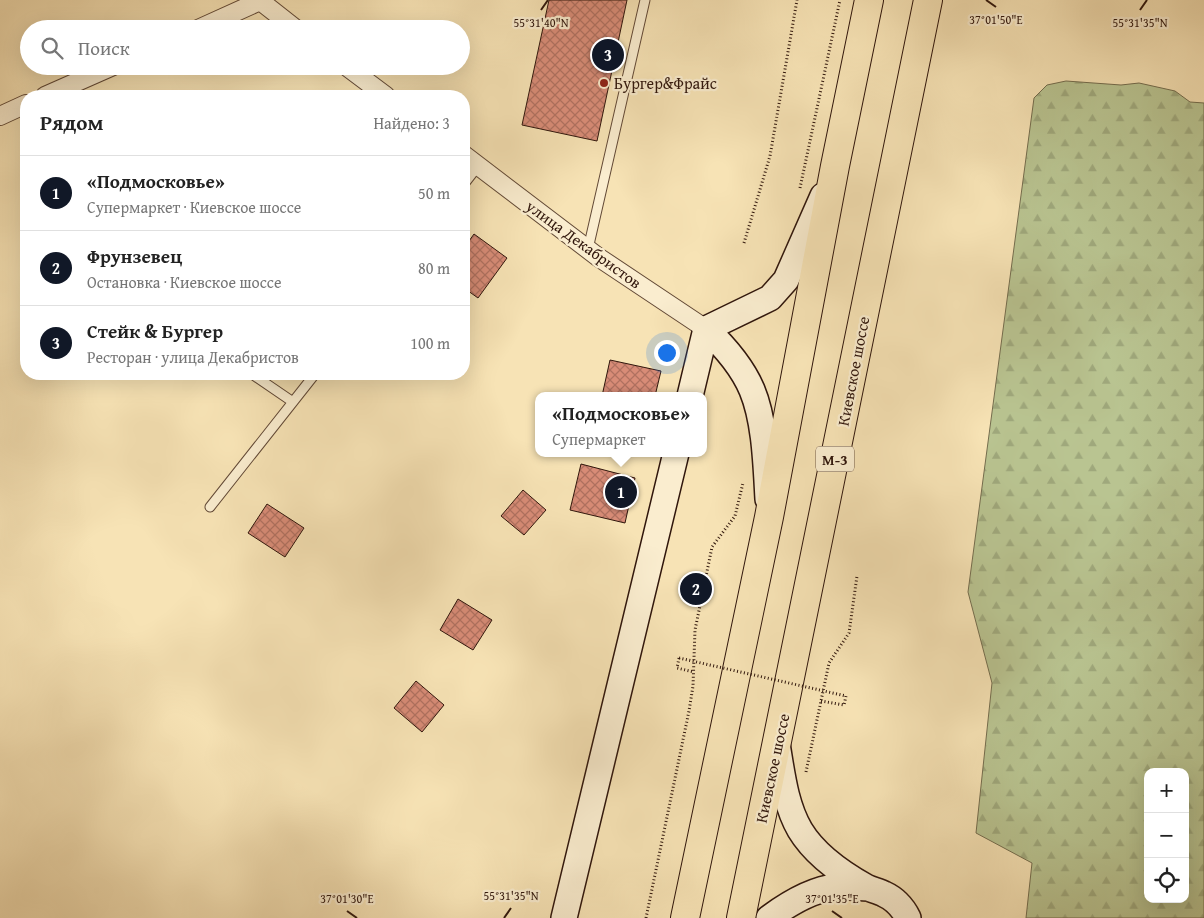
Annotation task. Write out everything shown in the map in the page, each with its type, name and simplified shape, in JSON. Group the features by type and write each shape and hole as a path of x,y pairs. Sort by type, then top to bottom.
{"highway":[{"path":"685,918 769,517 835,166 869,0"},
{"name":"Киевское шоссе","path":"741,918 928,0"}],"street":[{"path":"218,20 260,1 284,20"},
{"path":"58,90 92,75"},
{"path":"358,75 378,90"},
{"path":"0,116 20,107"},
{"name":"улица Декабристов","path":"470,160 588,249 706,329"},
{"path":"706,329 770,298 781,287 794,263 835,166"},
{"path":"706,329 727,351 752,390 759,412 769,517"},
{"path":"692,385 706,329"},
{"path":"692,385 702,363 710,359 726,358 738,366"},
{"path":"564,918 675,457"},
{"path":"777,744 787,797 800,830 814,848 832,865 868,888 894,900 908,918"},
{"path":"769,918 800,898 820,891 836,887 868,888"}],"lane":[{"path":"588,249 645,0"},
{"path":"470,176 478,166"},
{"path":"261,380 293,402"},
{"path":"210,507 310,380"}],"path":[{"path":"744,243 770,156 797,0"},
{"path":"798,196 840,0"},
{"path":"646,918 689,711 694,672 695,630 712,548 735,516 744,480"},
{"path":"805,778 829,663 848,633 857,576"},
{"path":"694,672 677,668 679,658 846,696 844,706 821,701"}],"green space":[{"path":"1066,81 1121,85 1139,83 1175,91 1190,102 1204,103 1204,918 1026,918 1032,863 976,833 992,683 968,592 1034,98 1047,85"}],"building":[{"path":"549,0 627,0 597,141 522,125"},
{"path":"474,234 507,258 478,298 470,292 470,240"},
{"path":"610,360 661,371 656,392 603,392"},
{"path":"581,464 635,478 625,523 570,510"},
{"path":"523,490 546,510 524,535 501,516"},
{"path":"267,504 304,528 285,557 248,533"},
{"path":"458,599 492,620 473,650 440,630"},
{"path":"416,681 444,705 422,732 394,708"}],"place":[{"name":"Стейк & Бургер","path":"608,55"},
{"name":"Бургер&Фрайс","path":"604,83"},
{"name":"«Подмосковье»","path":"621,492"},
{"name":"Фрунзевец","path":"696,589"}]}
